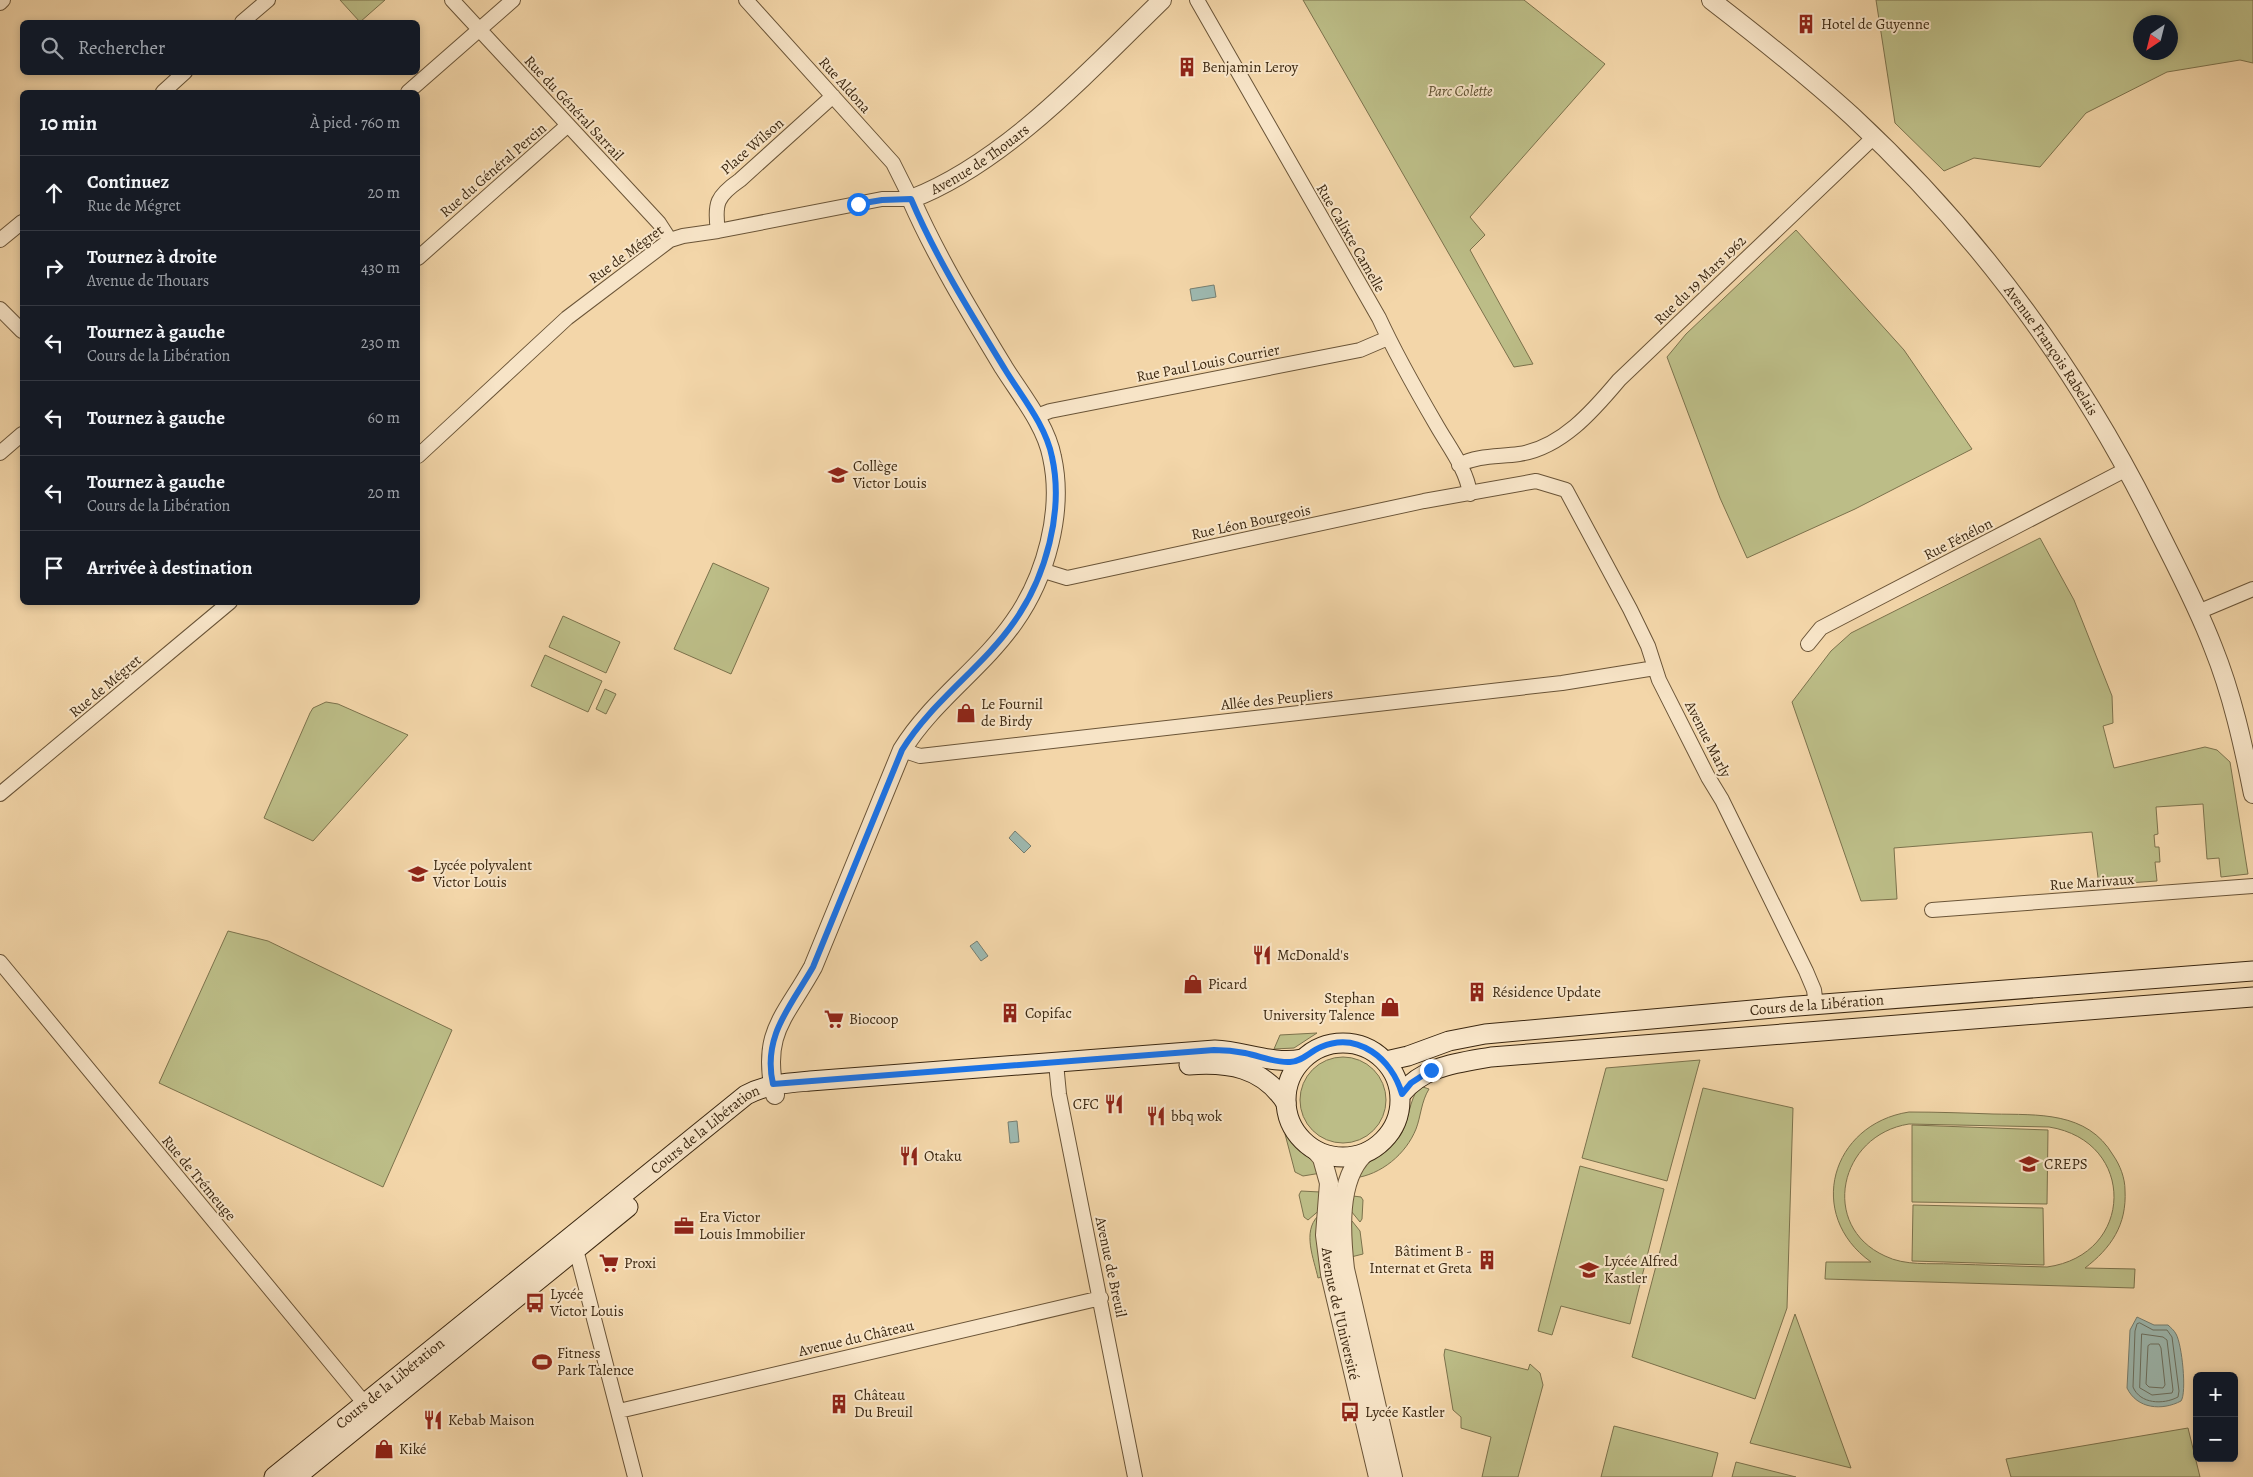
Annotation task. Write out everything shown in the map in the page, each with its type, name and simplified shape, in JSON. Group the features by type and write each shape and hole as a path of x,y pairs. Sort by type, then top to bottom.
{"main road":[{"name":"Cours de la Libération","path":"1386,1061 1408,1056 1450,1041 1485,1034 1816,1005 2253,971"},
{"path":"1978,1019 2019,1005 2152,994 2253,980"},
{"name":"Cours de la Libération","path":"1402,1094 1421,1075 1456,1063 1491,1057 2253,997"},
{"path":"1659,1044 1705,1030 1800,1017 1816,1005"},
{"path":"1349,1043 1365,1047 1386,1061 1395,1074 1402,1094 1400,1110 1394,1128 1381,1144 1364,1154 1339,1158 1314,1150 1295,1132 1290,1121 1286,1103 1289,1080 1302,1059 1321,1046 1349,1043"},
{"name":"Cours de la Libération","path":"274,1477 369,1409 570,1246 774,1090 1056,1068 1214,1050 1233,1051 1270,1060 1289,1062 1302,1059"},
{"name":"Cours de la Libération","path":"1056,1068 1212,1063 1247,1070 1266,1079 1278,1090 1286,1103"},
{"name":"Cours de la Libération","path":"296,1477 369,1409"}],"street":[{"path":"0,3 3,0"},
{"path":"244,20 268,0"},
{"name":"Rue du Général Sarrail","path":"452,0 659,223 670,240"},
{"path":"410,90 513,0"},
{"name":"Rue Aldona","path":"746,0 893,163 911,199"},
{"name":"Avenue de Thouars","path":"774,1090 770,1058 773,1037 795,995 813,967 902,750 920,724 1015,622 1041,570 1056,500 1056,478 1048,443 944,269 911,199 938,189 1020,132 1096,65 1162,0"},
{"name":"Rue Calixte Camelle","path":"1197,0 1374,309 1388,338 1459,465 1469,485 1470,494"},
{"name":"Avenue François Rabelais","path":"1711,0 1802,72 1874,137 1935,200 1984,255 2005,282 2077,383 2127,469 2198,612 2213,647 2230,699 2253,794"},
{"path":"165,90 182,75"},
{"name":"Place Wilson","path":"718,231 715,210 725,190 740,180 833,96"},
{"name":"Rue du Général Percin","path":"420,256 568,125"},
{"name":"Rue du 19 Mars 1962","path":"1459,465 1482,456 1520,454 1548,446 1582,420 1619,380 1874,137"},
{"name":"Rue de Mégret","path":"420,454 567,318 670,240 683,236 882,200 911,199"},
{"path":"0,240 20,224"},
{"path":"0,309 20,329"},
{"name":"Rue Paul Louis Courrier","path":"1034,417 1050,411 1360,350 1388,338"},
{"path":"0,453 20,436"},
{"name":"Rue Fénélon","path":"1808,644 1821,628 2127,469"},
{"name":"Rue Léon Bourgeois","path":"1041,570 1067,578 1424,501 1536,481 1566,490"},
{"name":"Avenue Marly","path":"1566,490 1630,609 1648,646 1655,668 1806,971 1814,990 1816,1005"},
{"path":"2198,612 2253,589"},
{"name":"Rue de Mégret","path":"0,794 226,605"},
{"name":"Allée des Peupliers","path":"902,750 920,756 1553,684 1655,668"},
{"name":"Rue Marivaux","path":"1932,910 2253,886"},
{"name":"Rue de Trémeuge","path":"0,962 369,1409"},
{"name":"Avenue de Breuil","path":"1056,1068 1136,1477"},
{"name":"Avenue de l'Université","path":"1314,1150 1322,1158 1328,1182 1326,1235 1330,1274 1378,1477"},
{"name":"Avenue de l'Université","path":"1364,1154 1352,1169 1346,1184 1341,1238 1345,1269 1393,1477"},
{"path":"570,1246 578,1257 636,1477"},
{"name":"Avenue du Château","path":"620,1411 1101,1298"}],"green space":[{"path":"340,0 385,0 362,20 358,20"},
{"name":"Parc Colette","path":"1303,0 1524,0 1605,64 1470,217 1485,235 1470,250 1533,364 1514,367"},
{"path":"1876,0 2253,0 2253,63 2240,60 2167,72 2086,113 2040,167 1974,158 1944,171 1895,123"},
{"path":"1796,230 1904,350 1972,449 1855,509 1747,558 1720,498 1667,357 1686,334"},
{"path":"2040,538 2074,600 2112,696 2113,723 2103,726 2114,768 2205,747 2217,750 2230,762 2248,874 2221,877 2219,858 2207,859 2203,804 2156,807 2158,834 2154,835 2155,847 2159,847 2160,862 2155,862 2157,881 2099,885 2092,832 1894,848 1897,899 1861,901 1792,702 1831,651 1851,633"},
{"path":"713,563 769,588 731,674 674,649"},
{"path":"563,616 620,642 606,673 549,647"},
{"path":"545,655 602,681 588,712 531,686"},
{"path":"605,689 616,694 606,714 596,709"},
{"path":"326,702 338,704 408,735 313,841 264,818 310,713 313,708"},
{"path":"228,931 268,941 452,1030 383,1187 159,1083"},
{"path":"1317,1033 1294,1048 1274,1049 1280,1035"},
{"path":"1335,1057 1351,1057 1360,1060 1374,1069 1383,1083 1386,1100 1383,1117 1374,1131 1360,1140 1351,1143 1335,1143 1319,1136 1307,1124 1300,1108 1300,1092 1307,1076 1319,1064"},
{"path":"1700,1060 1667,1181 1582,1158 1606,1068"},
{"path":"1420,1086 1429,1089 1424,1099 1416,1129 1406,1147 1383,1168 1374,1173 1354,1178 1365,1164 1389,1148 1400,1136 1406,1124 1413,1098"},
{"path":"1703,1088 1793,1108 1787,1308 1755,1399 1632,1357"},
{"path":"1909,1112 2027,1115 2060,1118 2090,1130 2102,1141 2118,1163 2124,1181 2125,1203 2116,1235 2110,1244 2085,1268 2135,1269 2134,1288 1825,1279 1826,1262 1871,1262 1850,1243 1838,1220 1833,1197 1836,1174 1845,1152 1861,1134 1882,1120","holes":["1909,1124 2049,1127 2078,1137 2098,1153 2110,1174 2114,1198 2110,1221 2097,1242 2076,1258 2047,1267 1909,1263 1885,1256 1864,1242 1851,1224 1845,1204 1846,1183 1853,1163 1866,1145 1885,1132"]},
{"path":"1912,1125 2048,1130 2047,1204 1912,1202"},
{"path":"1285,1134 1288,1134 1297,1147 1312,1158 1321,1173 1303,1176 1295,1172"},
{"path":"1580,1166 1664,1189 1630,1324 1561,1306 1552,1335 1538,1331"},
{"path":"1301,1191 1320,1192 1322,1208 1308,1220 1304,1217 1299,1195"},
{"path":"1353,1196 1361,1197 1363,1200 1362,1219 1360,1222 1351,1211"},
{"path":"1913,1205 2043,1208 2044,1265 1912,1261"},
{"path":"1318,1216 1325,1276 1318,1278 1310,1246 1310,1238 1313,1222"},
{"path":"1350,1221 1360,1231 1363,1254 1351,1257"},
{"path":"1795,1314 1851,1468 1750,1443"},
{"path":"1445,1349 1528,1370 1530,1364 1540,1373 1543,1385 1518,1477 1482,1477 1491,1437 1461,1428 1461,1417 1453,1410 1444,1355"},
{"path":"1614,1426 1718,1453 1712,1477 1601,1477"},
{"path":"2188,1428 2193,1448 2193,1462 2196,1462 2200,1477 2011,1477 2006,1459"},
{"path":"1736,1462 1796,1477 1732,1477"}],"water":[{"path":"1214,285 1216,297 1192,301 1190,289"},
{"path":"1015,831 1031,846 1024,853 1009,838"},
{"path":"977,941 988,956 981,961 970,946"},
{"path":"1017,1121 1019,1142 1010,1143 1008,1122"},
{"path":"2137,1317 2154,1325 2168,1325 2176,1334 2183,1368 2184,1389 2181,1401 2166,1406 2151,1406 2137,1400 2127,1388 2130,1330"}],"place":[{"name":"Hotel de Guyenne","path":"1806,24"},
{"name":"Benjamin Leroy","path":"1187,67"},
{"name":"Collège Victor Louis","path":"838,475"},
{"name":"Le Fournil de Birdy","path":"966,713"},
{"name":"Lycée polyvalent Victor Louis","path":"418,874"},
{"name":"McDonald's","path":"1262,955"},
{"name":"Picard","path":"1193,984"},
{"name":"Résidence Update","path":"1477,992"},
{"name":"Stephan University Talence","path":"1390,1007"},
{"name":"Copifac","path":"1010,1013"},
{"name":"Biocoop","path":"834,1019"},
{"name":"CFC","path":"1114,1104"},
{"name":"bbq wok","path":"1156,1116"},
{"name":"Otaku","path":"909,1156"},
{"name":"CREPS","path":"2029,1164"},
{"name":"Era Victor Louis Immobilier","path":"684,1226"},
{"name":"Bâtiment B - Internat et Greta","path":"1487,1260"},
{"name":"Proxi","path":"609,1263"},
{"name":"Lycée Alfred Kastler","path":"1589,1270"},
{"name":"Lycée Victor Louis","path":"535,1303"},
{"name":"Fitness Park Talence","path":"542,1362"},
{"name":"Château Du Breuil","path":"839,1404"},
{"name":"Lycée Kastler","path":"1350,1412"},
{"name":"Kebab Maison","path":"433,1420"},
{"name":"Kiké","path":"384,1449"}],"route":[{"path":"858,204 882,200 911,199 944,269 1043,432 1052,456 1056,478 1056,500 1041,570 1015,622 920,724 902,750 813,967 799,988 773,1037 770,1051 770,1072 773,1084 1214,1050 1246,1053 1270,1060 1289,1062 1302,1059 1321,1046 1333,1043 1349,1043 1365,1047 1376,1053 1386,1061 1395,1074 1402,1094 1411,1083 1431,1070"}]}
